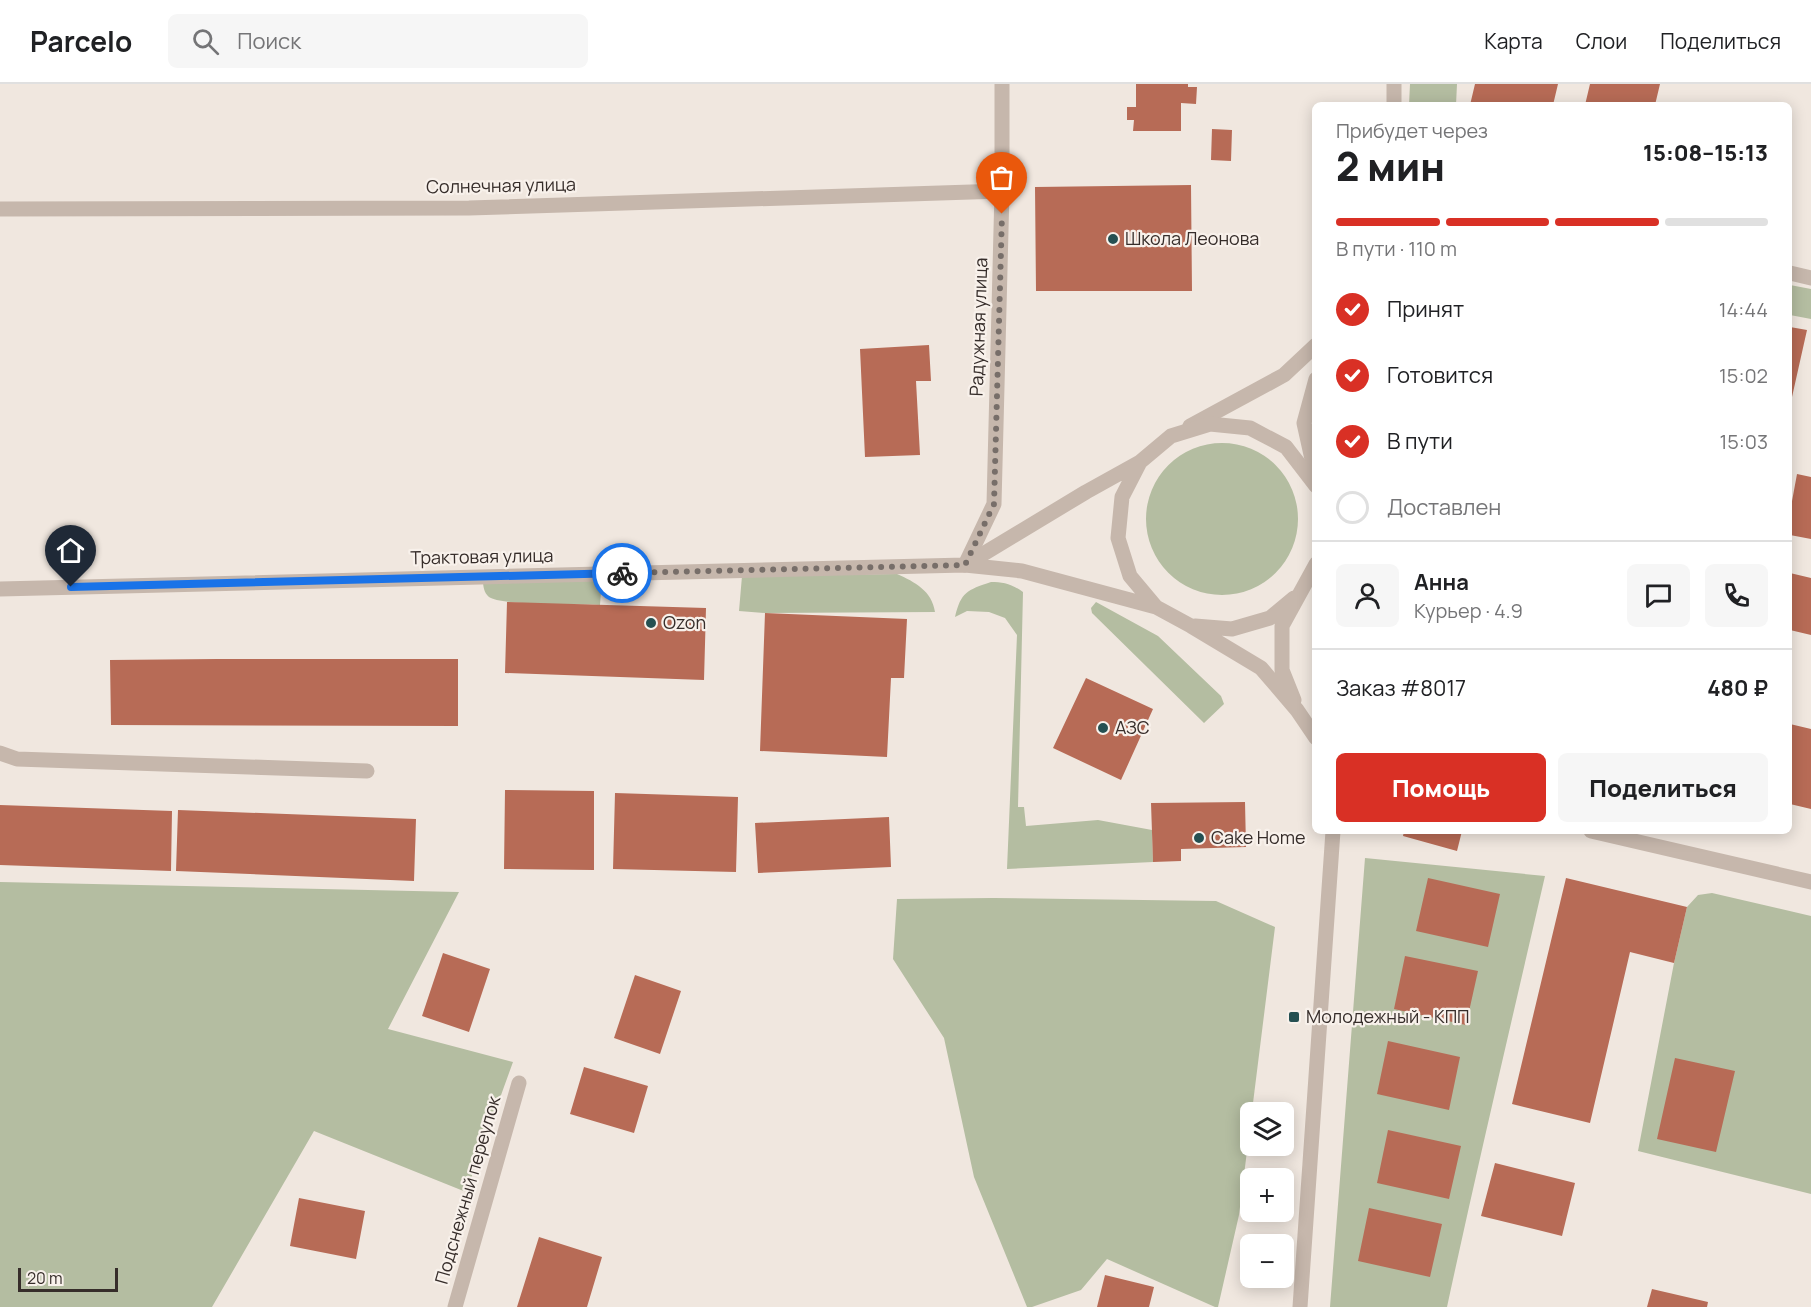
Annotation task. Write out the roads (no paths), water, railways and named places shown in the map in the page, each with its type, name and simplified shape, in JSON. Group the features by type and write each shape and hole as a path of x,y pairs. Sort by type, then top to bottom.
{"street":[{"name":"Радужная улица","path":"965,565 994,504 1002,192 1002,84"},
{"path":"1394,84 1394,102"},
{"name":"Солнечная улица","path":"0,208 470,208 1002,192"},
{"path":"1792,273 1811,278"},
{"path":"1312,349 1284,375 1171,436 1140,462 1122,497 1118,538 1130,576 1156,607 1261,668 1297,710 1312,732"},
{"path":"1312,394 1304,423 1312,459"},
{"path":"1171,436 1210,424 1250,428 1286,447 1312,481"},
{"name":"Трактовая улица","path":"965,565 1140,462"},
{"name":"Трактовая улица","path":"0,589 965,565 1022,571 1156,607"},
{"path":"1297,710 1282,670 1282,626 1312,571"},
{"path":"1191,626 1232,629 1270,618 1301,592"},
{"path":"0,753 17,759 367,771"},
{"path":"1300,1307 1333,834"},
{"path":"1604,834 1811,882"},
{"name":"Подснежный переулок","path":"455,1307 519,1083"}],"place":[{"name":"Школа Леонова","path":"1113,239"},
{"name":"Ozon","path":"651,623"},
{"name":"АЗС","path":"1103,728"},
{"name":"Cake Home","path":"1199,838"},
{"name":"Молодежный - КПП","path":"1294,1017"}]}
